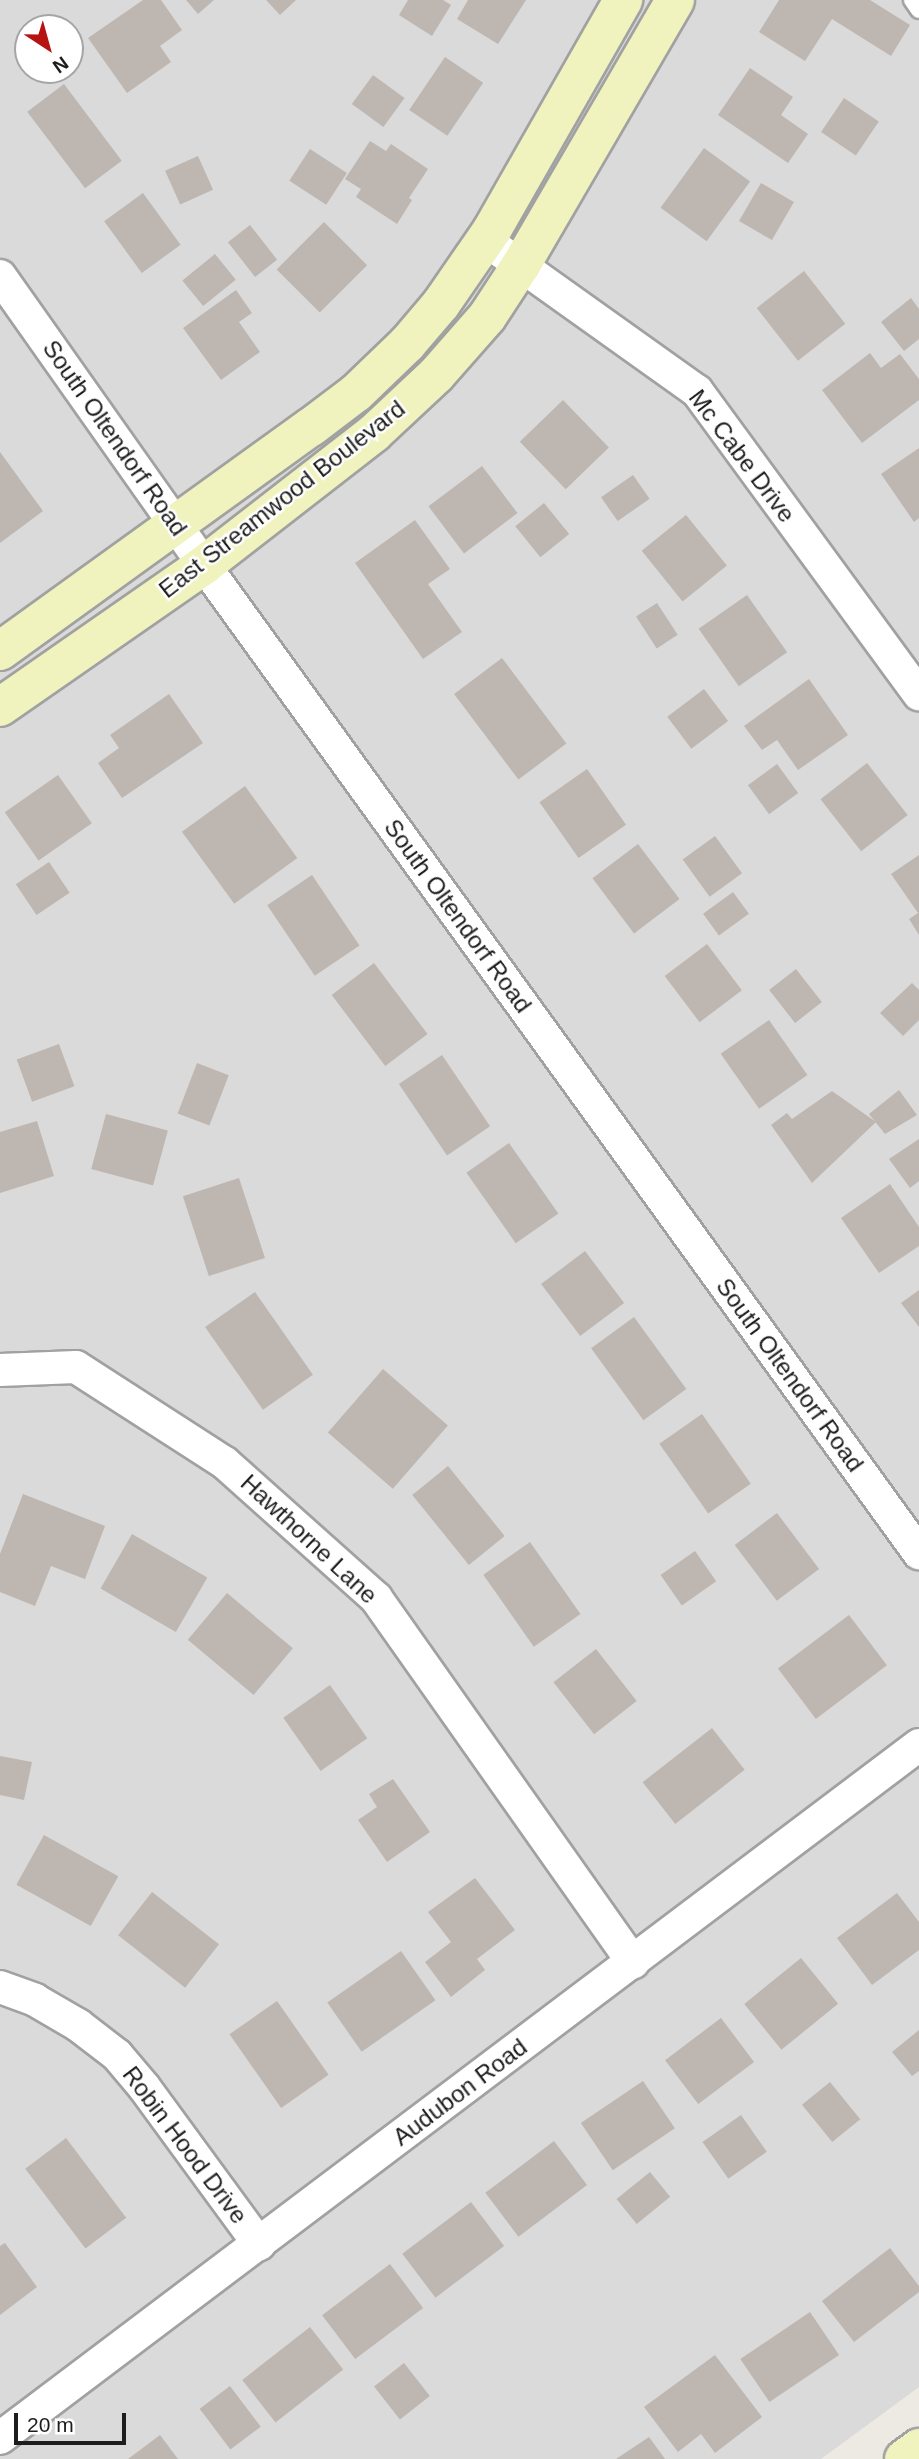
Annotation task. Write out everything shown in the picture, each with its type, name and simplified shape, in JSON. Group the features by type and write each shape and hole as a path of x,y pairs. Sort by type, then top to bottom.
{"street":[{"name":"East Streamwood Boulevard","path":"0,651 177,526 356,393 384,368 440,304 485,240 624,0"},
{"name":"East Streamwood Boulevard","path":"0,707 204,565 330,468 404,406 487,317 521,265 675,0"},
{"name":"Mc Cabe Drive","path":"485,240 697,391 919,694"},
{"name":"South Oltendorf Road","path":"0,276 204,565 919,1553"},
{"name":"Hawthorne Lane","path":"0,1370 76,1367 225,1463 376,1598 633,1962"},
{"name":"Audubon Road","path":"0,2438 919,1745"},
{"name":"Robin Hood Drive","path":"0,1987 35,2000 78,2025 117,2055 145,2087 259,2244"},
{"path":"904,2459 919,2448"}],"lane":[{"path":"912,0 919,10"}],"shaded area":[{"path":"0,0 919,0 919,2387 821,2459 0,2459"}],"building":[{"path":"143,0 161,0 182,30 160,46 171,62 127,93 88,38"},
{"path":"186,0 214,0 198,14"},
{"path":"266,0 296,0 280,15"},
{"path":"408,0 443,0 451,5 432,36 399,15"},
{"path":"468,0 526,0 498,44 457,19"},
{"path":"779,0 870,0 910,25 891,56 832,19 805,61 759,32"},
{"path":"445,57 483,83 447,136 409,110"},
{"path":"750,68 793,97 781,115 808,134 788,163 718,115"},
{"path":"373,75 405,98 383,127 352,104"},
{"path":"64,84 122,161 85,188 27,112"},
{"path":"844,98 879,121 856,155 821,132"},
{"path":"370,141 386,151 391,144 428,169 409,198 412,200 397,224 356,197 361,189 345,179"},
{"path":"704,148 750,182 707,241 661,208"},
{"path":"310,149 347,173 326,205 289,181"},
{"path":"198,156 213,190 180,204 165,171"},
{"path":"761,183 794,202 772,240 739,221"},
{"path":"143,193 181,245 142,273 104,221"},
{"path":"324,222 367,265 320,313 277,269"},
{"path":"250,225 277,260 255,277 228,242"},
{"path":"215,254 236,280 203,306 182,280"},
{"path":"804,271 845,324 798,361 757,308"},
{"path":"236,290 252,313 239,322 260,352 221,380 183,328"},
{"path":"911,298 919,309 919,339 904,351 881,322"},
{"path":"870,353 881,368 900,354 919,379 919,400 862,443 822,390"},
{"path":"563,400 609,447 566,489 520,442"},
{"path":"919,448 919,518 914,522 881,474"},
{"path":"0,452 43,511 0,543"},
{"path":"482,466 518,513 464,553 428,506"},
{"path":"633,475 650,499 618,521 601,497"},
{"path":"544,503 569,534 540,557 515,526"},
{"path":"686,515 727,566 683,601 642,551"},
{"path":"415,520 450,569 428,584 462,632 423,659 355,563"},
{"path":"747,595 787,652 739,686 699,629"},
{"path":"657,603 678,635 657,648 636,617"},
{"path":"502,658 566,743 518,780 454,694"},
{"path":"809,679 848,735 798,770 777,740 762,750 744,726"},
{"path":"704,689 728,721 691,749 667,717"},
{"path":"169,694 203,743 122,798 98,763 119,748 110,735"},
{"path":"867,763 908,815 861,851 821,799"},
{"path":"777,764 798,793 769,814 748,785"},
{"path":"587,769 626,825 578,858 539,802"},
{"path":"58,775 92,823 39,861 5,812"},
{"path":"245,786 297,858 234,904 182,832"},
{"path":"715,836 742,873 710,897 683,860"},
{"path":"638,844 680,899 634,933 592,878"},
{"path":"919,855 919,935 909,919 918,913 891,874"},
{"path":"49,862 70,893 37,915 16,884"},
{"path":"312,875 360,945 315,976 267,905"},
{"path":"733,892 749,914 719,936 703,914"},
{"path":"707,944 742,990 700,1022 665,976"},
{"path":"374,963 428,1034 385,1066 332,995"},
{"path":"796,969 822,1002 795,1023 769,990"},
{"path":"912,983 919,990 919,1020 903,1036 880,1013"},
{"path":"769,1020 807,1075 759,1109 721,1054"},
{"path":"59,1044 74,1086 32,1102 17,1059"},
{"path":"442,1055 490,1126 447,1155 399,1084"},
{"path":"197,1063 229,1075 209,1126 178,1113"},
{"path":"899,1090 917,1115 885,1134 869,1114"},
{"path":"832,1091 876,1122 812,1183 771,1125 787,1113 792,1119"},
{"path":"106,1114 168,1131 153,1186 91,1169"},
{"path":"37,1121 54,1176 0,1193 0,1132"},
{"path":"919,1139 919,1181 910,1188 889,1159"},
{"path":"509,1143 558,1213 516,1243 466,1173"},
{"path":"239,1178 265,1258 209,1276 183,1196"},
{"path":"890,1184 919,1227 919,1246 879,1273 841,1218"},
{"path":"585,1251 624,1303 580,1336 541,1284"},
{"path":"919,1290 919,1327 901,1303"},
{"path":"255,1292 313,1375 263,1410 205,1327"},
{"path":"634,1317 686,1389 643,1420 591,1348"},
{"path":"383,1369 448,1425 393,1489 328,1432"},
{"path":"702,1414 751,1484 708,1513 659,1444"},
{"path":"448,1466 505,1536 469,1565 412,1495"},
{"path":"23,1494 105,1526 85,1579 51,1566 35,1606 0,1592 0,1554"},
{"path":"777,1513 819,1569 777,1601 735,1545"},
{"path":"132,1534 207,1578 176,1632 100,1589"},
{"path":"530,1542 580,1614 534,1647 483,1575"},
{"path":"695,1551 716,1581 682,1605 661,1575"},
{"path":"227,1593 293,1648 254,1695 188,1640"},
{"path":"849,1615 887,1665 816,1719 778,1669"},
{"path":"596,1649 637,1701 594,1734 553,1682"},
{"path":"330,1685 367,1738 321,1771 283,1718"},
{"path":"712,1728 745,1770 675,1824 643,1782"},
{"path":"0,1756 32,1762 24,1800 0,1795"},
{"path":"393,1779 430,1832 387,1862 358,1820 377,1807 369,1794"},
{"path":"44,1835 118,1876 91,1926 16,1885"},
{"path":"475,1878 515,1930 477,1959 485,1970 451,1997 425,1962 451,1942 428,1912"},
{"path":"152,1892 219,1944 185,1988 118,1935"},
{"path":"897,1893 919,1922 919,1950 872,1985 837,1938"},
{"path":"401,1951 435,2000 362,2052 327,2003"},
{"path":"801,1958 838,2004 781,2050 744,2004"},
{"path":"277,2001 329,2075 281,2108 229,2034"},
{"path":"721,2018 754,2062 698,2104 665,2060"},
{"path":"919,2030 919,2071 912,2076 892,2052"},
{"path":"643,2081 675,2128 613,2170 581,2123"},
{"path":"830,2082 860,2119 832,2142 802,2105"},
{"path":"741,2115 767,2152 728,2179 702,2142"},
{"path":"66,2138 126,2218 85,2249 25,2169"},
{"path":"554,2141 587,2185 518,2237 485,2193"},
{"path":"650,2172 670,2197 637,2224 617,2199"},
{"path":"471,2202 504,2246 435,2298 402,2254"},
{"path":"5,2243 37,2287 0,2315 0,2246"},
{"path":"890,2248 919,2286 919,2292 854,2342 822,2301"},
{"path":"390,2264 423,2308 355,2359 322,2315"},
{"path":"810,2312 839,2355 769,2402 740,2359"},
{"path":"310,2327 343,2370 275,2422 242,2380"},
{"path":"715,2355 762,2417 715,2453 701,2434 678,2452 644,2407"},
{"path":"404,2363 430,2396 400,2419 374,2386"},
{"path":"230,2386 261,2427 230,2450 200,2409"},
{"path":"160,2435 178,2459 128,2459"},
{"path":"649,2437 665,2459 616,2459"}]}
